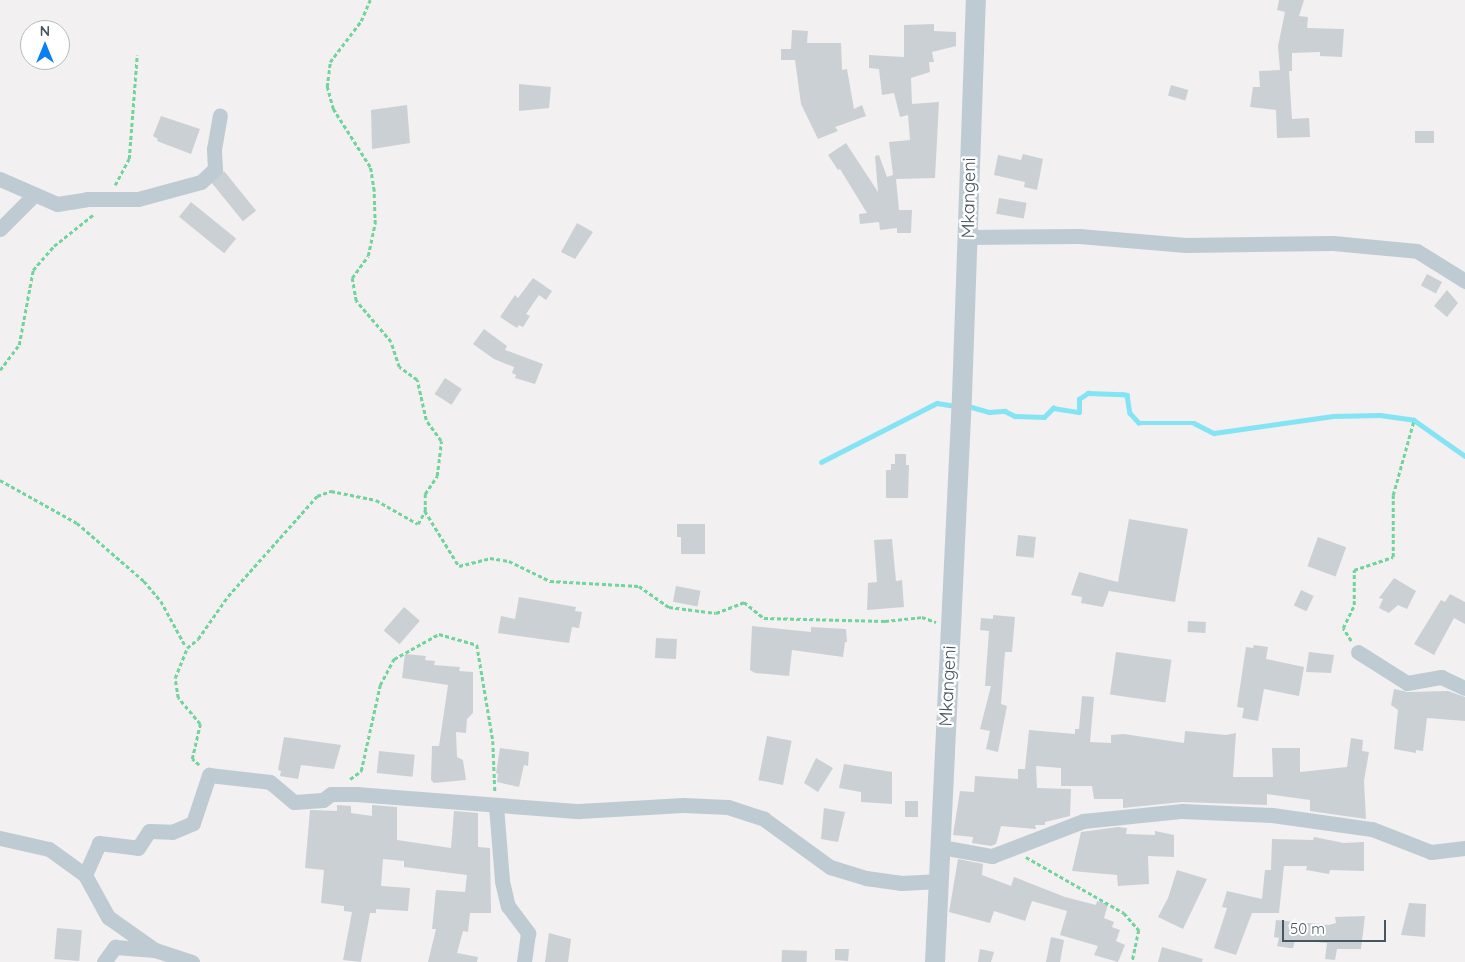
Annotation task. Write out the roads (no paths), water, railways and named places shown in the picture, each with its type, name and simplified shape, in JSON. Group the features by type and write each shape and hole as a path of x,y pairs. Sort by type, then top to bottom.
{"street":[{"name":"Mkangeni","path":"935,962 962,403 976,0"},
{"path":"0,179 57,204 107,199 138,200 201,182 215,169 214,149 220,116"},
{"path":"0,229 34,195"},
{"path":"968,237 1079,236 1186,245 1333,243 1417,251 1465,281"},
{"path":"1358,652 1407,683 1441,677 1465,688"},
{"path":"85,875 99,843 138,848 149,831 172,832 193,823 209,775 270,782 294,802 323,800 331,794 579,811 683,804 728,807 764,819 830,866 866,878 902,884 939,881"},
{"path":"496,806 506,898 528,933 524,962"},
{"path":"941,847 992,856 1083,820 1182,811 1272,815 1372,829 1431,852 1465,848"},
{"path":"0,838 50,849 85,875 108,917 155,950"},
{"path":"104,962 115,947 155,950 192,962"}],"waterway":[{"path":"968,406 989,412 1005,411 1015,416 1044,417 1053,408 1079,412 1079,399 1088,393 1122,394 1127,395 1130,413 1139,423 1194,423 1214,433 1333,416 1380,415 1414,420 1465,456"},
{"path":"821,462 937,403 957,406"}]}
